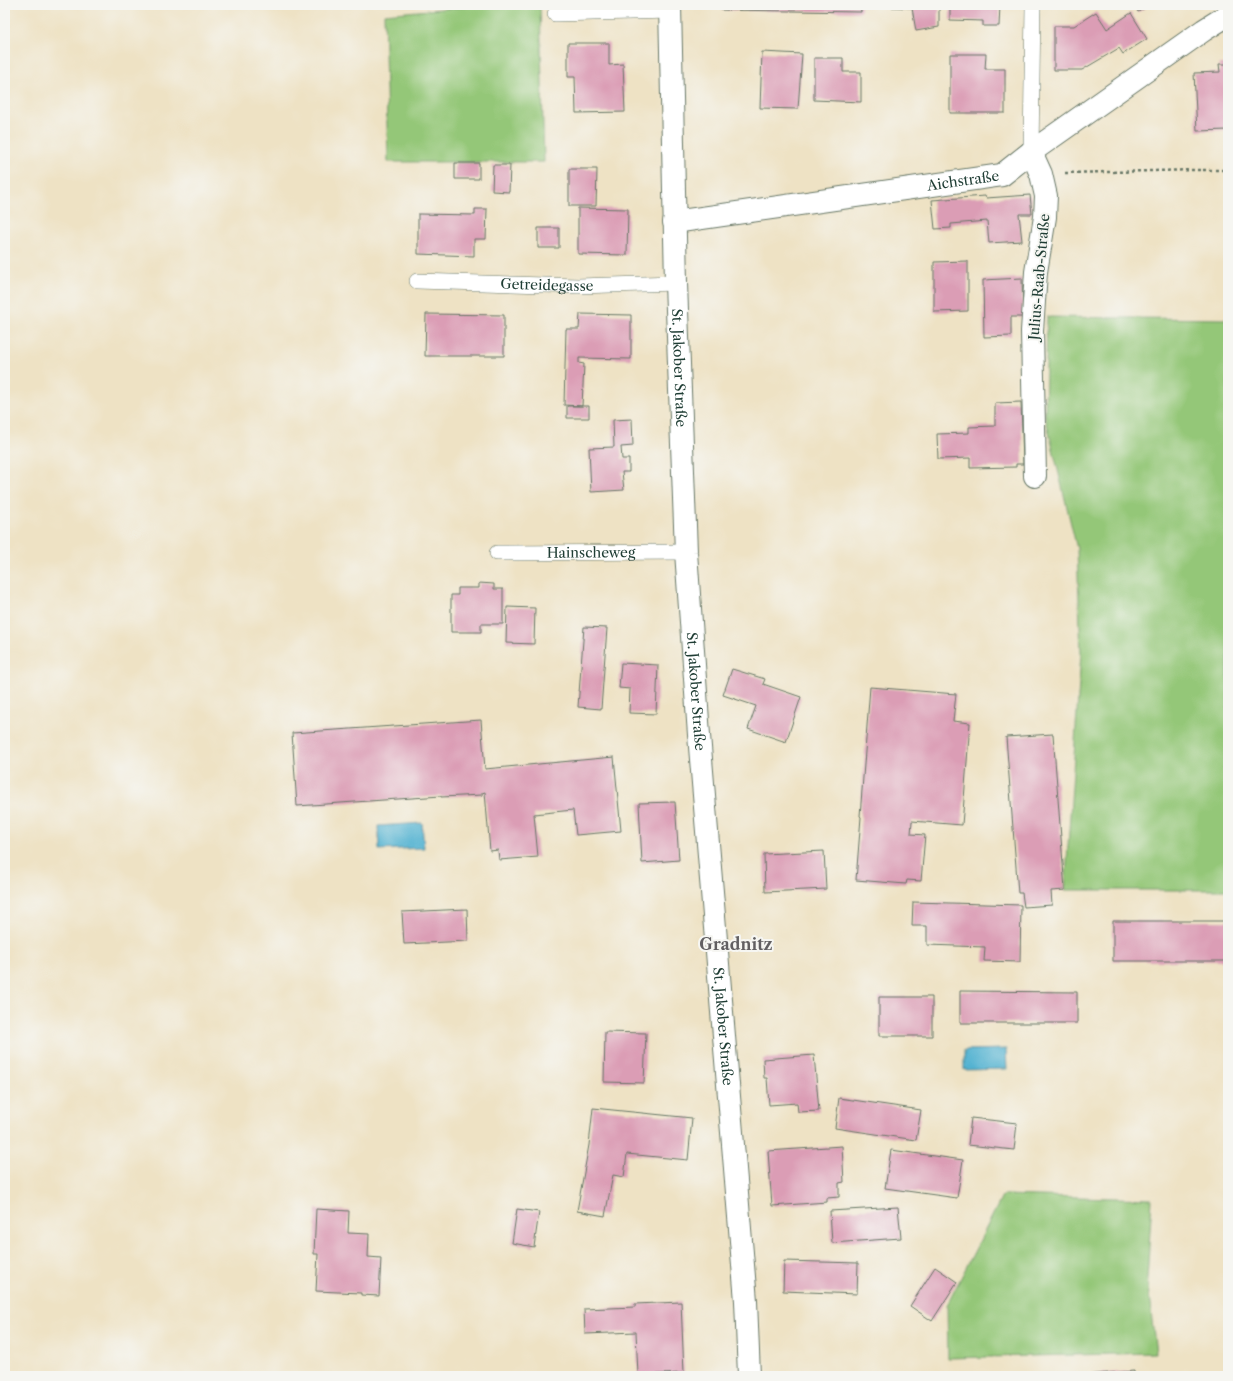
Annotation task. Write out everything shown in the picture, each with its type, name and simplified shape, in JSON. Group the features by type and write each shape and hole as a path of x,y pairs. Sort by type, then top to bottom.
{"street":[{"name":"St. Jakober Straße","path":"670,8 674,222 686,552 700,751 746,1301 749,1376"},
{"name":"Aichstraße","path":"674,222 1002,175 1031,152 1204,30 1228,15"},
{"name":"Julius-Raab-Straße","path":"1031,152 1041,174 1046,196 1045,217 1036,272 1032,331 1035,476"}],"lane":[{"path":"1031,152 1033,5"},
{"path":"555,14 670,8"},
{"name":"Getreidegasse","path":"417,281 578,286 676,283"},
{"name":"Hainscheweg","path":"497,553 686,552"}],"path":[{"path":"1041,174 1228,170"}],"green space":[{"path":"485,5 540,5 544,162 388,162 384,14"},
{"path":"1047,317 1228,319 1228,890 1065,890 1081,653 1077,549 1045,416"},
{"path":"1003,1195 1152,1199 1147,1279 1156,1353 948,1358 947,1305"}],"water":[{"path":"422,823 424,848 379,850 378,826"},
{"path":"1006,1049 1007,1069 964,1070 964,1050"}],"building":[{"path":"721,5 861,5 861,12 722,10"},
{"path":"863,5 939,5 939,27 916,31 912,8"},
{"path":"950,5 1000,5 999,26 983,26 983,21 950,20"},
{"path":"1134,5 1150,5 1138,12"},
{"path":"1096,12 1107,29 1131,13 1147,39 1123,54 1119,48 1082,70 1054,70 1054,26 1074,26"},
{"path":"568,43 609,43 609,65 623,64 625,112 576,113 575,77 568,77"},
{"path":"762,52 802,54 798,109 760,108"},
{"path":"950,54 986,54 985,69 1005,69 1005,113 950,113"},
{"path":"814,58 843,58 843,72 861,72 861,102 814,100"},
{"path":"1219,64 1228,64 1228,130 1197,131 1194,73 1220,72"},
{"path":"455,163 479,163 479,179 455,179"},
{"path":"493,165 510,165 509,192 492,191"},
{"path":"569,169 597,169 596,206 569,206"},
{"path":"1030,195 1032,214 1019,214 1022,241 989,243 987,221 951,224 951,228 935,229 932,200 985,196 986,198"},
{"path":"578,208 628,209 627,255 578,254"},
{"path":"475,209 487,209 486,239 474,239 474,256 418,254 418,214 475,215"},
{"path":"538,228 559,228 559,248 538,248"},
{"path":"968,261 968,311 934,312 934,262"},
{"path":"1022,278 1023,317 1011,317 1011,336 984,337 983,280"},
{"path":"426,314 504,315 504,356 425,356"},
{"path":"580,314 631,315 631,359 579,358 579,363 584,364 582,406 564,405 566,329 579,329"},
{"path":"1021,402 1023,464 1016,464 1016,467 970,468 970,458 938,459 937,434 969,433 969,427 995,426 995,403"},
{"path":"567,406 589,406 589,418 567,418"},
{"path":"632,419 633,446 621,447 622,459 629,459 629,472 622,472 624,490 591,492 589,448 614,447 613,420"},
{"path":"479,583 494,584 494,589 503,589 503,624 481,624 481,632 451,632 451,595 458,595 458,588 479,588"},
{"path":"507,607 535,608 534,644 506,643"},
{"path":"584,627 607,628 601,709 578,707"},
{"path":"621,663 658,665 656,714 629,713 630,689 619,688"},
{"path":"732,669 765,679 763,684 801,697 786,742 748,729 756,706 723,695"},
{"path":"870,687 956,694 953,721 970,723 962,825 912,821 911,834 925,835 921,881 907,880 906,884 856,880"},
{"path":"481,720 485,769 614,757 621,831 576,835 573,810 534,814 538,857 499,860 498,850 490,851 485,792 482,793 482,795 441,796 297,806 292,733"},
{"path":"1053,734 1065,890 1051,891 1052,905 1024,907 1022,893 1018,893 1006,737"},
{"path":"675,802 679,860 642,863 639,803"},
{"path":"824,851 826,889 765,892 764,854"},
{"path":"913,902 1021,905 1020,962 984,961 985,947 927,945 927,926 912,926"},
{"path":"467,909 468,941 404,944 402,912"},
{"path":"1113,921 1228,921 1228,961 1113,961"},
{"path":"960,991 1077,992 1077,1023 960,1023"},
{"path":"879,997 932,997 932,1036 879,1036"},
{"path":"605,1032 646,1033 644,1083 604,1082"},
{"path":"814,1055 819,1111 798,1112 797,1103 769,1105 767,1078 764,1078 763,1059"},
{"path":"839,1098 921,1110 916,1140 835,1128"},
{"path":"593,1108 692,1118 688,1160 627,1154 624,1177 613,1175 605,1216 577,1211 589,1145"},
{"path":"971,1118 1017,1123 1014,1150 968,1145"},
{"path":"842,1146 844,1182 839,1183 839,1197 827,1198 827,1202 772,1206 768,1151"},
{"path":"891,1150 963,1160 957,1198 885,1188"},
{"path":"898,1207 901,1238 832,1243 830,1211"},
{"path":"316,1209 349,1211 348,1233 369,1234 368,1257 381,1258 379,1296 361,1295 361,1293 316,1291 318,1254 314,1254"},
{"path":"517,1209 539,1212 534,1247 512,1243"},
{"path":"784,1261 858,1263 857,1294 783,1291"},
{"path":"935,1267 957,1282 932,1321 910,1306"},
{"path":"681,1302 684,1373 638,1375 636,1332 585,1334 584,1309 635,1307 635,1304"},
{"path":"1134,1371 1134,1376 1084,1376 1084,1375"}],"district":[{"name":"Gradnitz","path":"736,944"}]}
